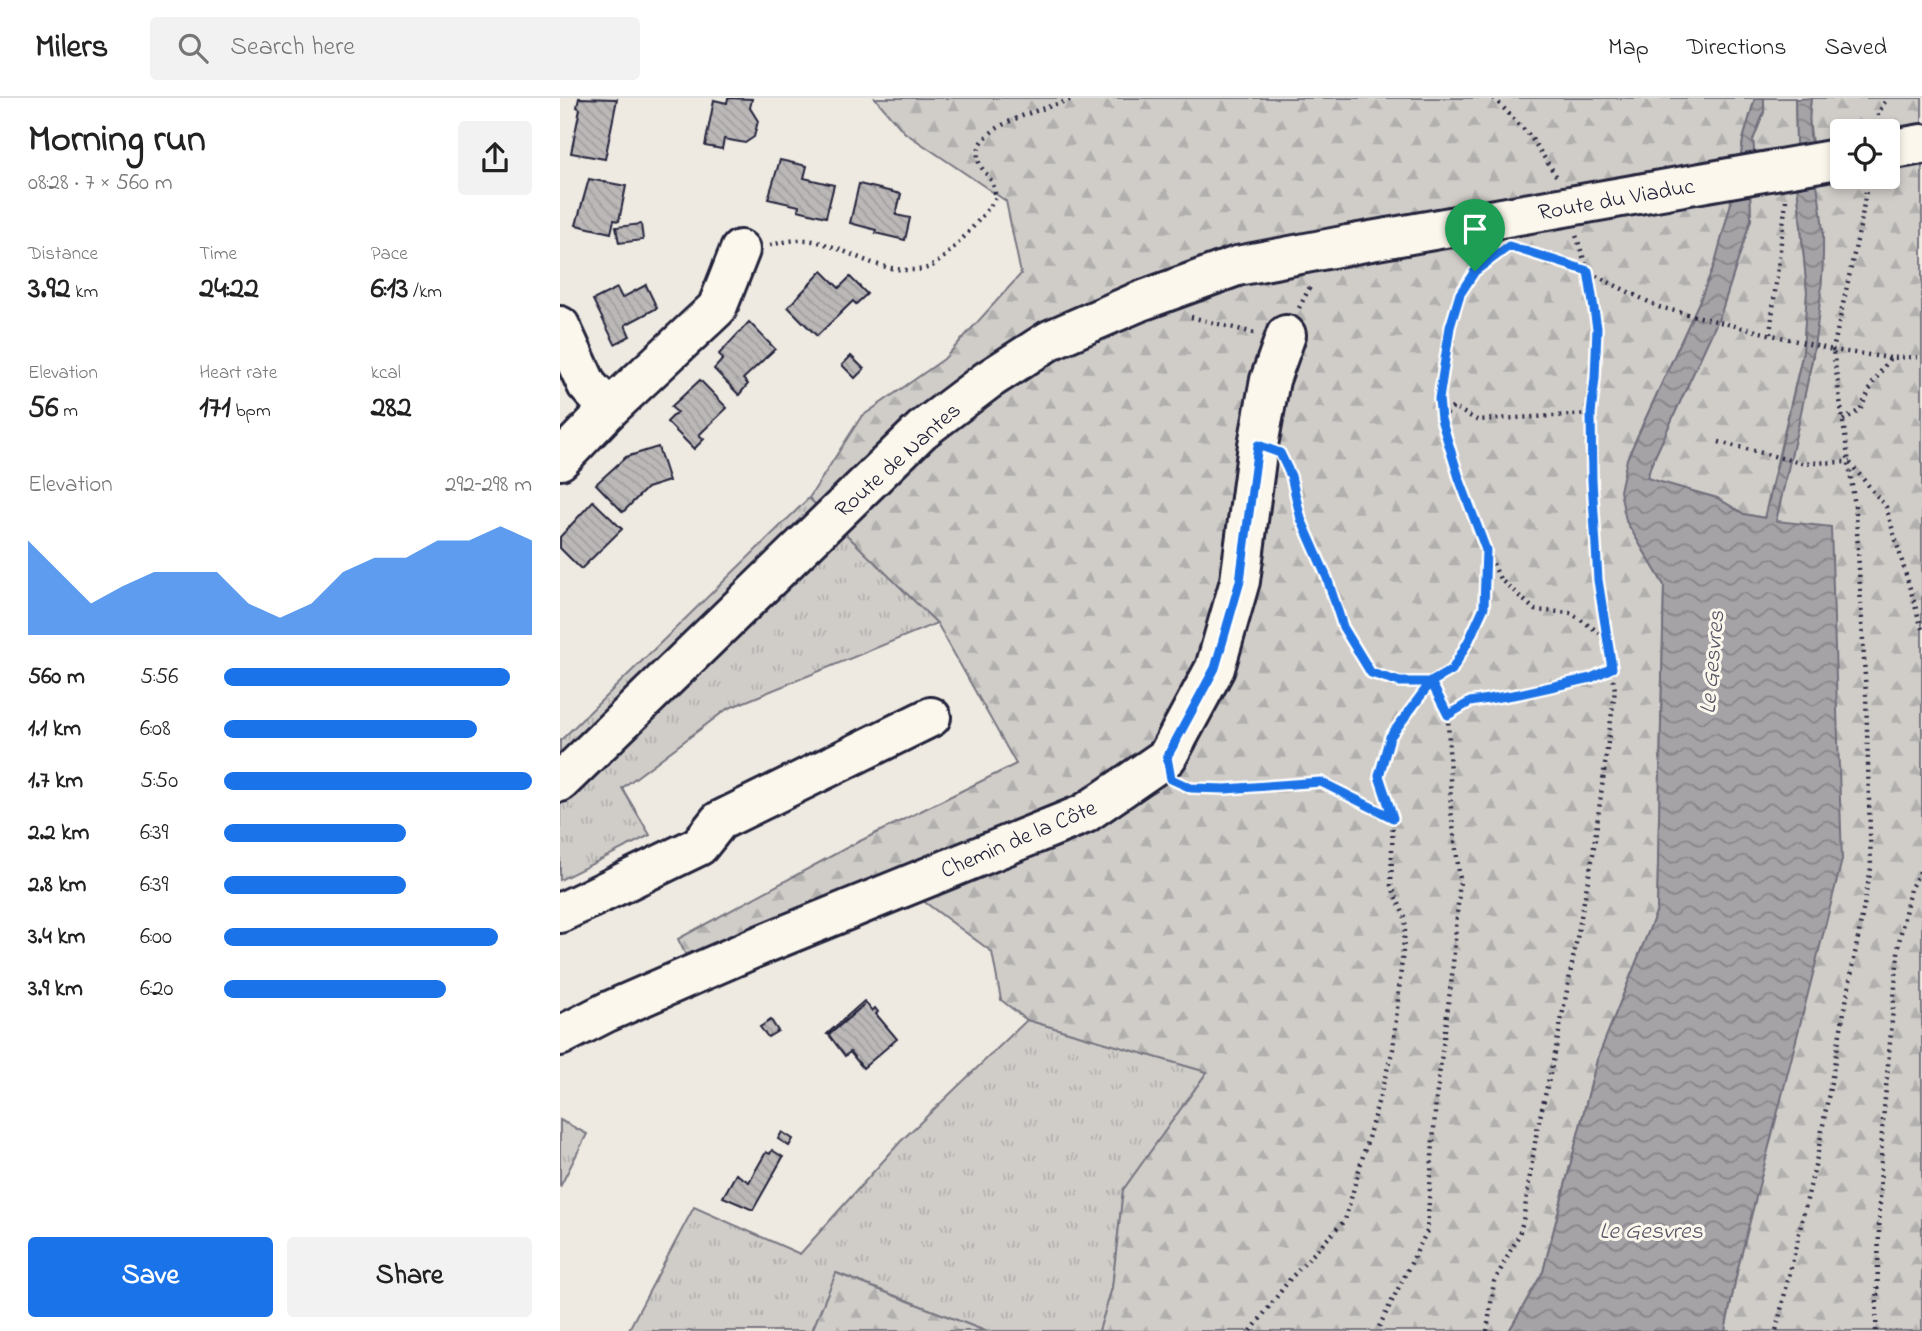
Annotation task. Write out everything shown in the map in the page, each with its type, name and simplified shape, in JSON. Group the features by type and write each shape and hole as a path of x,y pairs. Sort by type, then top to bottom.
{"street":[{"path":"1900,148 1922,144"},
{"name":"Route du Viaduc","path":"1348,245 1830,160"},
{"name":"Route de Nantes","path":"560,782 922,430 988,380 1050,340 1138,302 1237,266 1348,245"},
{"path":"560,460 717,308 740,250"},
{"path":"560,326 587,385 610,409"},
{"name":"Chemin de la Côte","path":"560,1036 761,945 1084,814 1167,757 1215,668 1240,581 1258,445 1270,380 1286,335"},
{"path":"560,913 699,846 719,821 931,717"}],"path":[{"path":"740,250 804,239 846,251 868,262 915,271 933,266 985,216 996,198 993,183 981,168 978,156 981,141 1000,125 1075,98"},
{"path":"1877,119 1887,98"},
{"path":"1776,1331 1817,1157 1871,868 1866,695 1856,513 1833,350 1866,189"},
{"path":"1770,334 1787,208 1786,195"},
{"path":"1607,638 1571,613 1535,610 1500,579 1459,478 1441,419 1439,399 1450,327 1460,294 1475,271 1509,246 1588,271 1659,307 1833,350 1890,358 1922,357"},
{"path":"1487,1331 1494,1282 1519,1235 1523,1221 1537,1130 1555,1053 1593,854 1615,690 1598,580 1591,414 1597,328 1588,271"},
{"path":"1187,316 1251,333 1286,335"},
{"path":"1843,420 1860,410 1873,383 1890,358"},
{"path":"1441,419 1452,407 1477,420 1591,414"},
{"path":"1719,442 1801,463 1850,462"},
{"path":"1258,445 1280,453 1291,476 1301,519 1327,578 1343,627 1371,673 1400,682 1431,682"},
{"path":"1850,462 1886,507 1922,629"},
{"path":"1251,1331 1290,1279 1345,1220 1393,1049 1406,920 1391,885 1393,818 1379,776 1390,737 1431,682 1452,670 1469,640 1484,607 1486,550"},
{"path":"1448,715 1470,702 1591,678 1612,668"},
{"path":"1377,1331 1427,1231 1436,1099 1452,976 1460,880 1451,811 1448,715 1431,682"},
{"path":"1167,757 1171,779 1191,788 1226,789 1321,782 1393,818"},
{"path":"1877,1331 1882,1132 1899,942 1910,889 1922,868"}],"green space":[{"path":"875,98 1755,98 1715,263 1627,459 1626,521 1664,585 1657,910 1597,1060 1543,1272 1509,1331 1099,1331 1112,1288 1123,1190 1207,1072 1027,1020 1001,1000 992,952 915,895 700,985 678,939 850,846 1016,764 937,623 809,498 861,417 944,359 1021,274 1006,201 904,132"},
{"path":"1764,98 1795,98 1797,183 1807,292 1803,352 1764,518 1744,514 1717,498 1647,479 1721,313 1751,219 1750,191 1755,160 1753,140 1764,112"},
{"path":"1811,98 1922,98 1922,1331 1725,1331 1737,1272 1776,521 1813,356 1822,277 1823,234 1809,118"},
{"path":"809,498 937,623 727,709 622,788 650,835 560,880 560,741"},
{"path":"1027,1020 1207,1072 1123,1190 1112,1288 1099,1331 985,1331 837,1273 812,1331 628,1331 694,1207 800,1254 901,1141"},
{"path":"560,1120 587,1134 560,1187"},
{"path":"836,1273 985,1331 812,1331"}],"water":[{"name":"Le Gesvres","path":"1755,98 1764,98 1764,112 1753,140 1755,160 1750,191 1751,219 1721,313 1647,478 1717,498 1744,514 1765,518 1803,352 1807,292 1797,183 1795,99 1811,98 1811,149 1822,219 1822,272 1815,344 1776,521 1831,527 1842,860 1737,1272 1725,1331 1509,1331 1543,1272 1597,1060 1657,910 1664,585 1626,521 1620,491 1627,459 1715,263"}],"building":[{"path":"579,98 617,99 605,159 571,153 580,109 577,107"},
{"path":"728,98 752,99 750,108 758,121 754,137 745,143 724,139 722,149 705,146 714,100 727,103"},
{"path":"780,160 807,166 804,178 834,185 826,217 798,210 799,206 768,199"},
{"path":"589,179 626,186 619,221 614,220 611,233 576,225"},
{"path":"859,184 901,194 896,215 910,218 905,240 875,233 876,230 850,223"},
{"path":"641,224 643,240 619,243 616,227"},
{"path":"822,271 839,288 850,277 867,294 856,304 853,301 817,336 788,307"},
{"path":"646,285 657,308 625,325 630,336 615,344 593,300 617,288 622,298"},
{"path":"749,322 775,349 743,379 748,384 739,395 714,369 723,359 719,354"},
{"path":"851,356 864,369 855,378 842,365"},
{"path":"700,380 727,408 699,435 704,439 694,449 667,422 677,412 671,407"},
{"path":"658,447 669,481 647,488 623,512 596,484 626,457"},
{"path":"593,501 622,529 581,569 560,548 560,537"},
{"path":"864,1001 866,1003 827,1034"},
{"path":"866,1003 872,1011 875,1008 878,1012 876,1014 897,1039 863,1068 850,1052 845,1056 829,1035"},
{"path":"771,1020 778,1031 768,1037 760,1027"},
{"path":"782,1132 793,1139 789,1146 778,1139"},
{"path":"772,1150 783,1157 753,1210 723,1197 736,1174 749,1182 766,1152 770,1154"}],"route":[{"path":"1475,271 1460,294 1450,327 1439,399 1441,419 1459,478 1486,550 1484,607 1452,670 1431,682 1390,737 1379,776 1393,818 1321,782 1226,789 1191,788 1171,779 1167,757 1215,668 1240,581 1258,445 1280,453 1291,476 1301,519 1327,578 1343,627 1371,673 1400,682 1431,682 1448,715 1470,702 1591,678 1612,668 1598,580 1591,414 1597,328 1588,271 1509,246 1475,271"}]}
